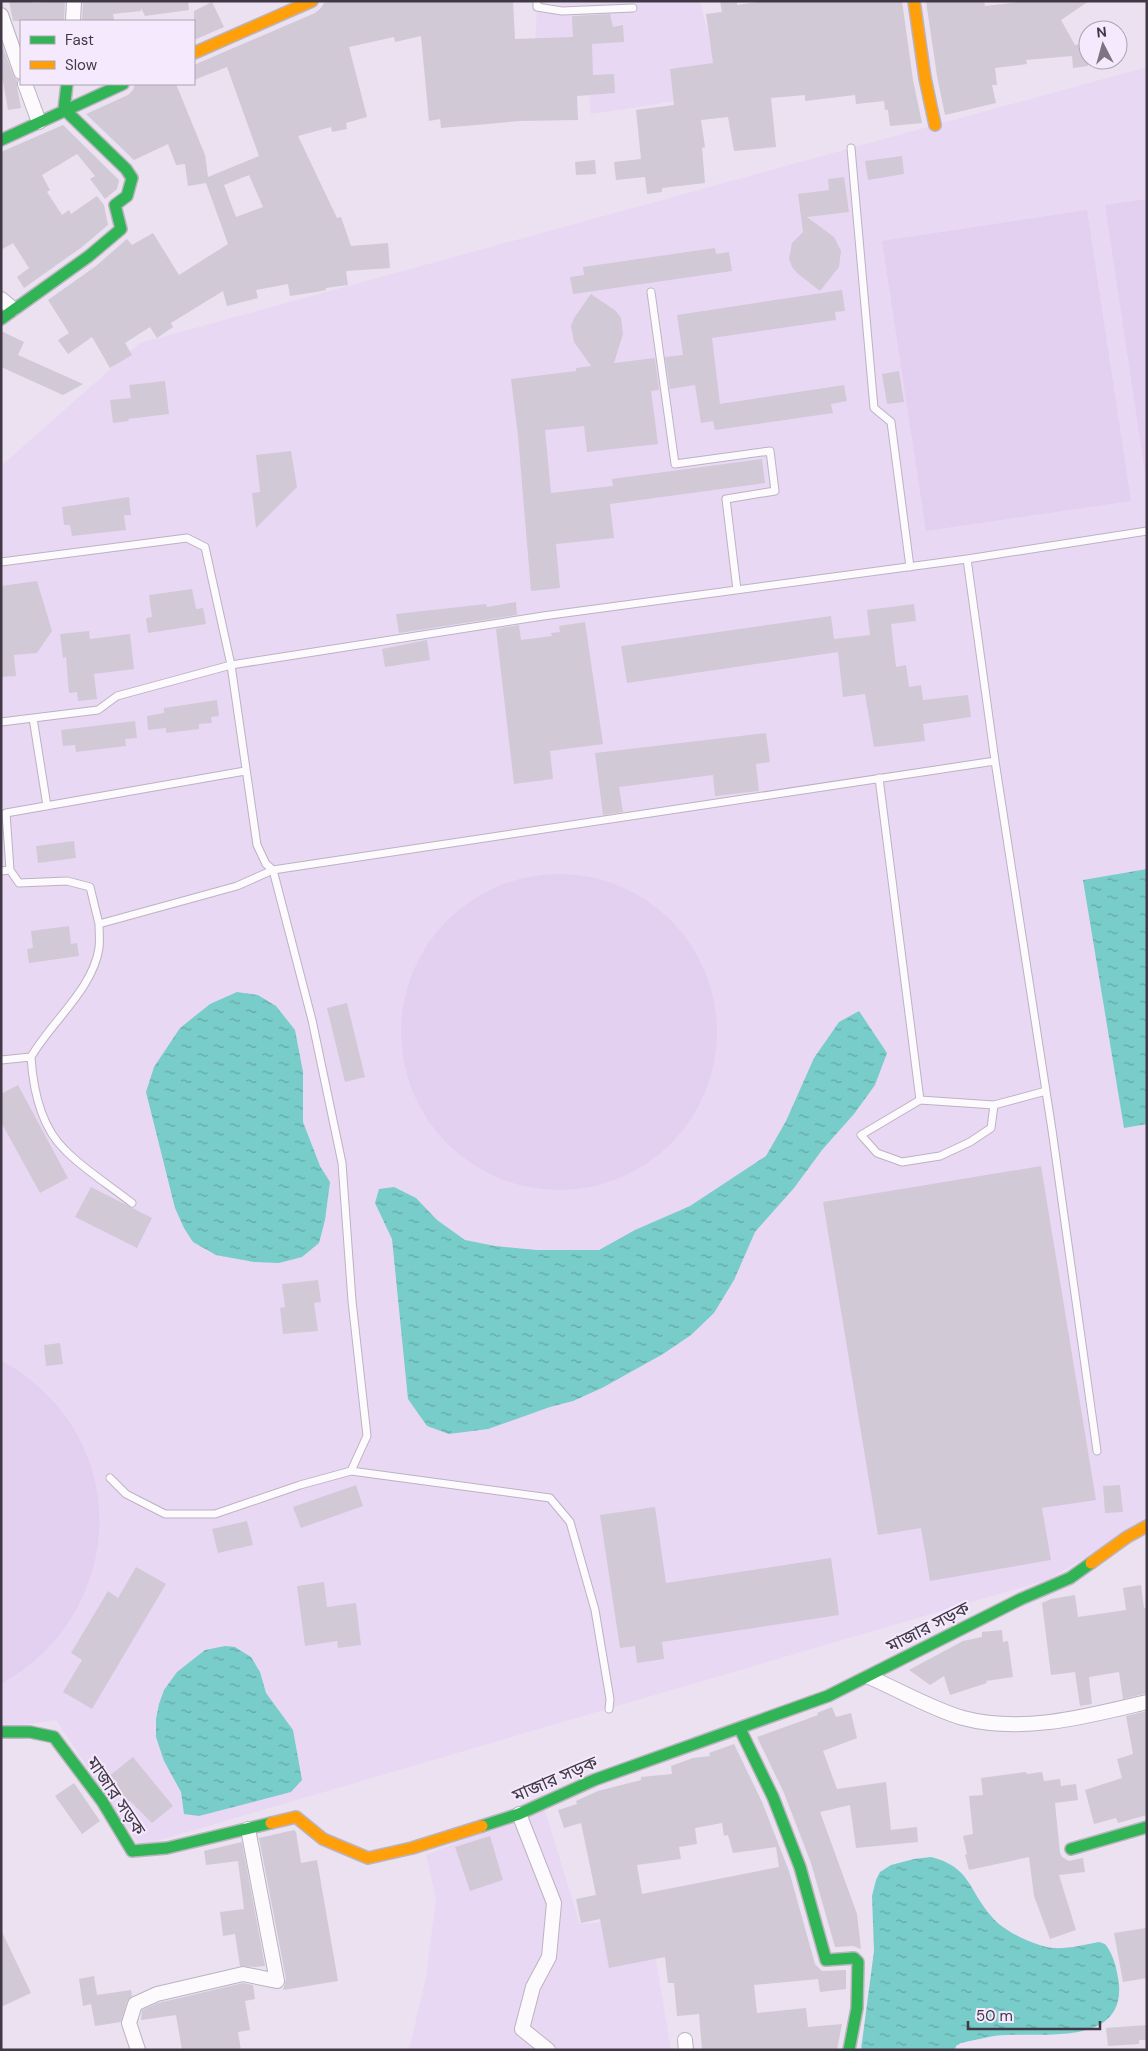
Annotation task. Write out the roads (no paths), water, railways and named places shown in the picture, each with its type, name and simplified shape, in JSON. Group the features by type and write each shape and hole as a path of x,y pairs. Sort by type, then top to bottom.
{"street":[{"path":"73,20 74,1"},
{"path":"195,53 312,1"},
{"path":"914,1 925,78 935,125"},
{"path":"1,15 20,69"},
{"path":"25,85 38,122"},
{"path":"64,109 67,85"},
{"path":"1,140 64,109 121,85"},
{"path":"1,319 89,256 121,228 115,205 127,196 132,178 126,169 64,109"},
{"path":"1,299 13,309"},
{"name":"মাজার সড়ক","path":"1,1732 30,1732 54,1737 102,1801 132,1851 167,1848 296,1817 323,1839 368,1858 412,1848 519,1814 594,1780 828,1696 1021,1600 1070,1578 1127,1537 1147,1526"},
{"path":"869,1677 961,1718 993,1724 1019,1724 1082,1717 1147,1702"},
{"path":"740,1729 773,1797 800,1867 826,1960 854,1958 858,1962 857,2008 849,2050"},
{"path":"519,1814 554,1904 549,1957 533,1987 522,2029 548,2050"},
{"path":"1071,1849 1147,1828"},
{"path":"138,2050 129,2023 135,2004 157,1994 243,1974 277,1981 248,1829"}],"lane":[{"path":"536,1 537,6 562,11 633,8"},
{"path":"851,148 874,408 891,422 910,567"},
{"path":"651,292 675,464 770,451 775,491 726,499 738,590"},
{"path":"1,722 98,710 117,696 231,665 543,616 967,559 1147,531"},
{"path":"1,562 187,538 205,547 231,665 257,845 266,864 273,870 312,1020 342,1163 352,1301 367,1436 351,1471"},
{"path":"967,559 995,761 1046,1091 1097,1452"},
{"path":"33,718 48,806"},
{"path":"99,924 237,886 273,870 995,761"},
{"path":"132,1203 64,1150 46,1124 33,1081 31,1057 38,1044 86,983 99,949 99,924 90,887 67,880 20,884 10,870 6,813 245,771"},
{"path":"879,778 920,1100"},
{"path":"1,871 10,870"},
{"path":"1,1060 31,1057"},
{"path":"994,1105 991,1128 970,1142 940,1156 902,1162 877,1153 861,1135 920,1100 994,1105 1046,1091"},
{"path":"110,1478 126,1494 165,1514 215,1514 300,1485 351,1471 550,1498 570,1522 595,1610 610,1700 609,1709"}],"water":[{"path":"1147,869 1147,1124 1124,1128 1083,880"},
{"path":"237,992 258,995 276,1006 295,1030 303,1072 303,1122 320,1166 330,1182 325,1220 319,1243 302,1257 279,1263 254,1262 216,1255 193,1242 175,1208 146,1092 154,1067 180,1028 210,1004"},
{"path":"859,1011 887,1053 875,1085 794,1188 755,1232 734,1280 714,1313 691,1335 663,1354 602,1388 573,1401 488,1429 449,1434 427,1426 408,1399 392,1239 375,1203 379,1189 394,1187 416,1198 437,1220 465,1240 495,1246 536,1250 599,1250 635,1230 690,1206 766,1156 786,1121 814,1058 839,1022"},
{"path":"225,1646 235,1647 251,1657 260,1672 266,1693 293,1730 302,1780 291,1792 199,1816 184,1814 181,1792 164,1761 156,1737 156,1719 159,1704 164,1690 177,1672 205,1650"},
{"path":"931,1857 944,1861 962,1873 992,1917 1020,1937 1053,1948 1099,1942 1105,1944 1113,1958 1119,1984 1117,2004 1109,2017 1096,2026 1080,2032 996,2036 961,2043 956,2046 955,2050 861,2050 874,1951 872,1896 876,1880 880,1872 891,1865"}]}
